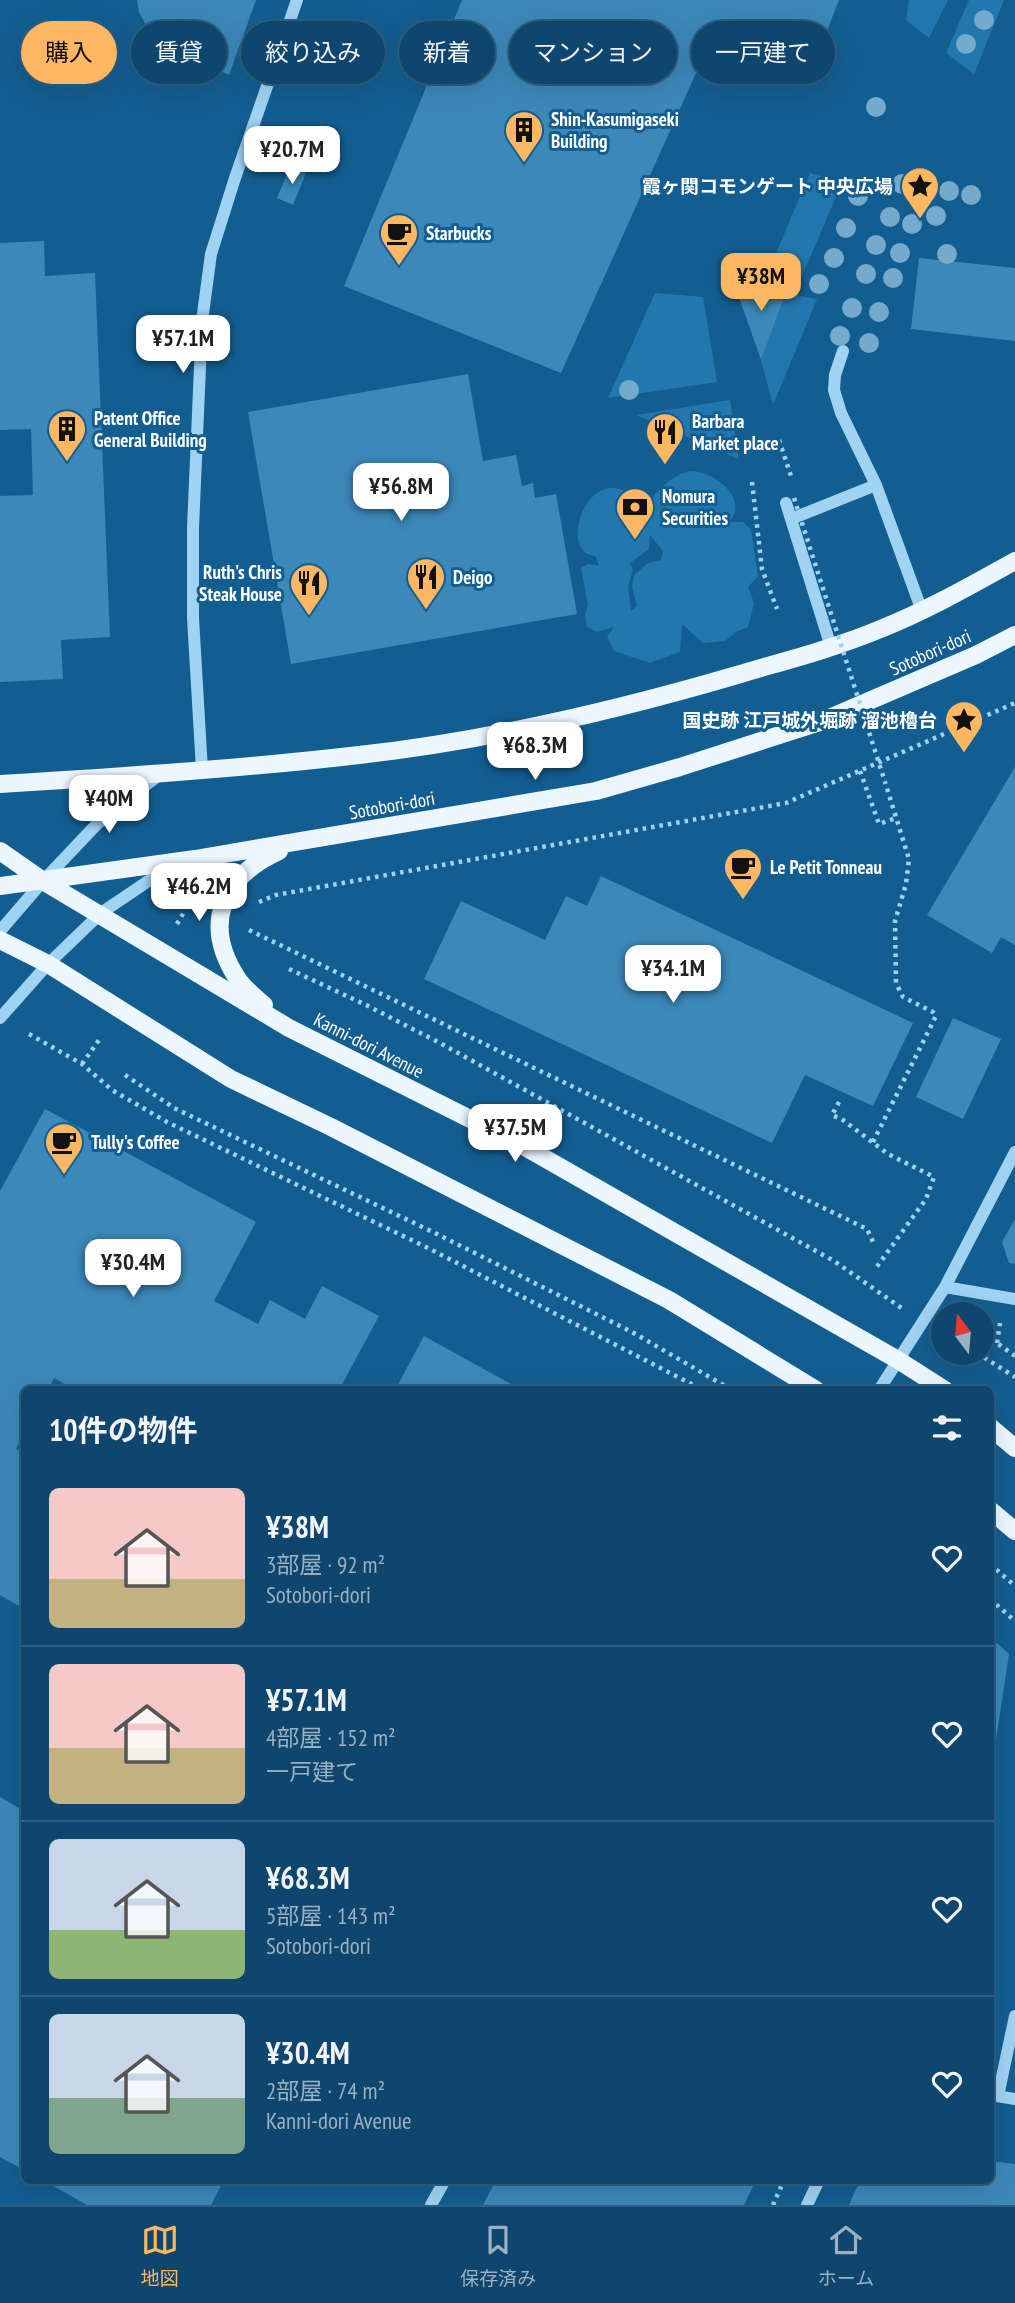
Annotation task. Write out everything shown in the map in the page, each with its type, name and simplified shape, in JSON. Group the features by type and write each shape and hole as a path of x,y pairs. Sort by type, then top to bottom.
{"main road":[{"name":"Sotobori-dori","path":"0,784 160,774 361,755 508,732 647,701 831,648 922,611 1015,561"},
{"name":"Sotobori-dori","path":"0,886 175,862 596,791 680,768 820,722 976,655 1015,635"},
{"path":"289,1028 238,980 222,947 218,920 230,888 259,860 301,841"},
{"name":"Kanni-dori Avenue","path":"0,851 43,881 101,913 289,1028 518,1143 898,1360 939,1386"},
{"path":"0,940 48,964 231,1079 331,1127 669,1300 809,1386"},
{"path":"994,1430 1015,1448"},
{"path":"994,1513 1015,1531"}],"street":[{"path":"202,770 193,528 202,321 211,254 234,178 297,0"},
{"path":"843,351 835,375 834,390 841,413 876,485 922,611"},
{"path":"791,519 876,485"},
{"path":"790,501 791,519 831,648"},
{"path":"0,931 97,824 160,774"},
{"path":"0,1018 48,964 101,913 175,862"},
{"path":"882,1386 941,1293 1015,1152"},
{"path":"941,1293 1015,1299"},
{"path":"1015,2016 994,2096 1015,2099"},
{"path":"431,2205 442,2184"},
{"path":"807,2205 816,2184"}],"path":[{"path":"779,440 795,486 790,501 909,859 906,884 895,921 896,984 903,997 936,1016 873,1142"},
{"path":"752,482 762,569 777,609"},
{"path":"253,904 276,895 786,803 1015,703"},
{"path":"860,771 879,824 896,818"},
{"path":"177,924 184,912 181,894"},
{"path":"248,929 867,1229 875,1246"},
{"path":"289,969 440,1043 834,1261 886,1298"},
{"path":"29,1034 82,1064 112,1090 167,1122 428,1248 695,1386"},
{"path":"82,1064 99,1041"},
{"path":"125,1075 174,1108 620,1325 725,1386"},
{"path":"839,1101 832,1115 843,1120 888,1154 934,1177 926,1199 876,1268"},
{"path":"997,1343 1001,1315"},
{"path":"994,1343 1015,1356"},
{"path":"994,1364 1015,1377"},
{"path":"994,1568 1015,1586"},
{"path":"994,1603 1015,1622"},
{"path":"773,2205 782,2184"}],"shaded area":[{"path":"909,0 948,0 929,38 906,20"},
{"path":"969,0 1004,0 974,74 946,53"},
{"path":"810,173 842,183 800,281 769,270"},
{"path":"655,293 703,297 717,382 608,398"},
{"path":"786,293 817,299 773,405 761,360"},
{"path":"730,400 739,459 636,415"},
{"path":"690,471 706,474 721,483 728,489 735,504 735,512 730,522 743,522 751,530 758,576 748,587 754,603 748,627 725,641 703,643 682,624 680,652 650,663 614,651 607,637 614,627 597,632 587,627 585,615 588,605 581,568 588,564 599,566 596,557 580,547 578,527 586,506 600,491 612,488 626,491 642,513 662,487","holes":["650,535 663,551 661,560 648,563 634,575 632,587 637,606 631,611 628,586 633,570 630,563 649,549"]}],"building":[{"path":"137,0 256,0 248,21 241,21 241,42 229,75 227,21 144,21"},
{"name":"Shin-Kasumigaseki Building","path":"462,0 839,0 831,21 691,21 691,84 561,373 344,286 427,84 495,84 495,21 453,21"},
{"path":"290,167 306,173 293,205 277,198"},
{"name":"Patent Office General Building","path":"44,241 45,276 95,273 110,637 61,640 63,679 0,682 0,496 33,495 31,429 0,430 0,243"},
{"path":"919,258 1015,268 1015,341 911,329"},
{"path":"735,286 786,293 761,360"},
{"path":"468,374 483,461 516,455 522,486 533,483 535,498 556,494 577,614 291,664 248,412"},
{"path":"1015,767 1015,945 1001,937 992,953 927,915"},
{"path":"601,876 913,1023 873,1106 805,1075 772,1143 424,979 461,901 545,940 566,896 587,906"},
{"path":"953,1018 1001,1039 963,1119 916,1097"},
{"path":"45,1109 256,1222 214,1301 258,1324 270,1300 305,1319 322,1286 379,1316 341,1386 68,1386 54,1378 50,1386 21,1386 21,1439 16,1449 21,1452 21,1607 0,1595 0,1191"},
{"path":"1015,1219 1015,1264 1009,1263 1002,1242"},
{"path":"424,1336 515,1386 397,1386"},
{"path":"994,1641 1009,1654 994,1753"},
{"path":"0,1797 21,1809 21,2168 0,2157"},
{"path":"994,2161 1015,2164 1015,2205 849,2205 858,2184 994,2184"},
{"path":"50,2184 222,2184 211,2205 87,2205"},
{"path":"494,2184 754,2184 744,2205 483,2205"}],"place":[{"name":"Shin-Kasumigaseki Building","path":"524,164"},
{"name":"霞ヶ関コモンゲート 中央広場","path":"920,220"},
{"name":"Starbucks","path":"399,267"},
{"name":"Patent Office General Building","path":"67,463"},
{"name":"Barbara Market place","path":"665,466"},
{"name":"Nomura Securities","path":"635,541"},
{"name":"Deigo","path":"426,611"},
{"name":"Ruth's Chris Steak House","path":"309,617"},
{"name":"国史跡 江戸城外堀跡 溜池櫓台","path":"964,754"},
{"name":"Le Petit Tonneau","path":"743,901"},
{"name":"Tully's Coffee","path":"64,1176"}]}
